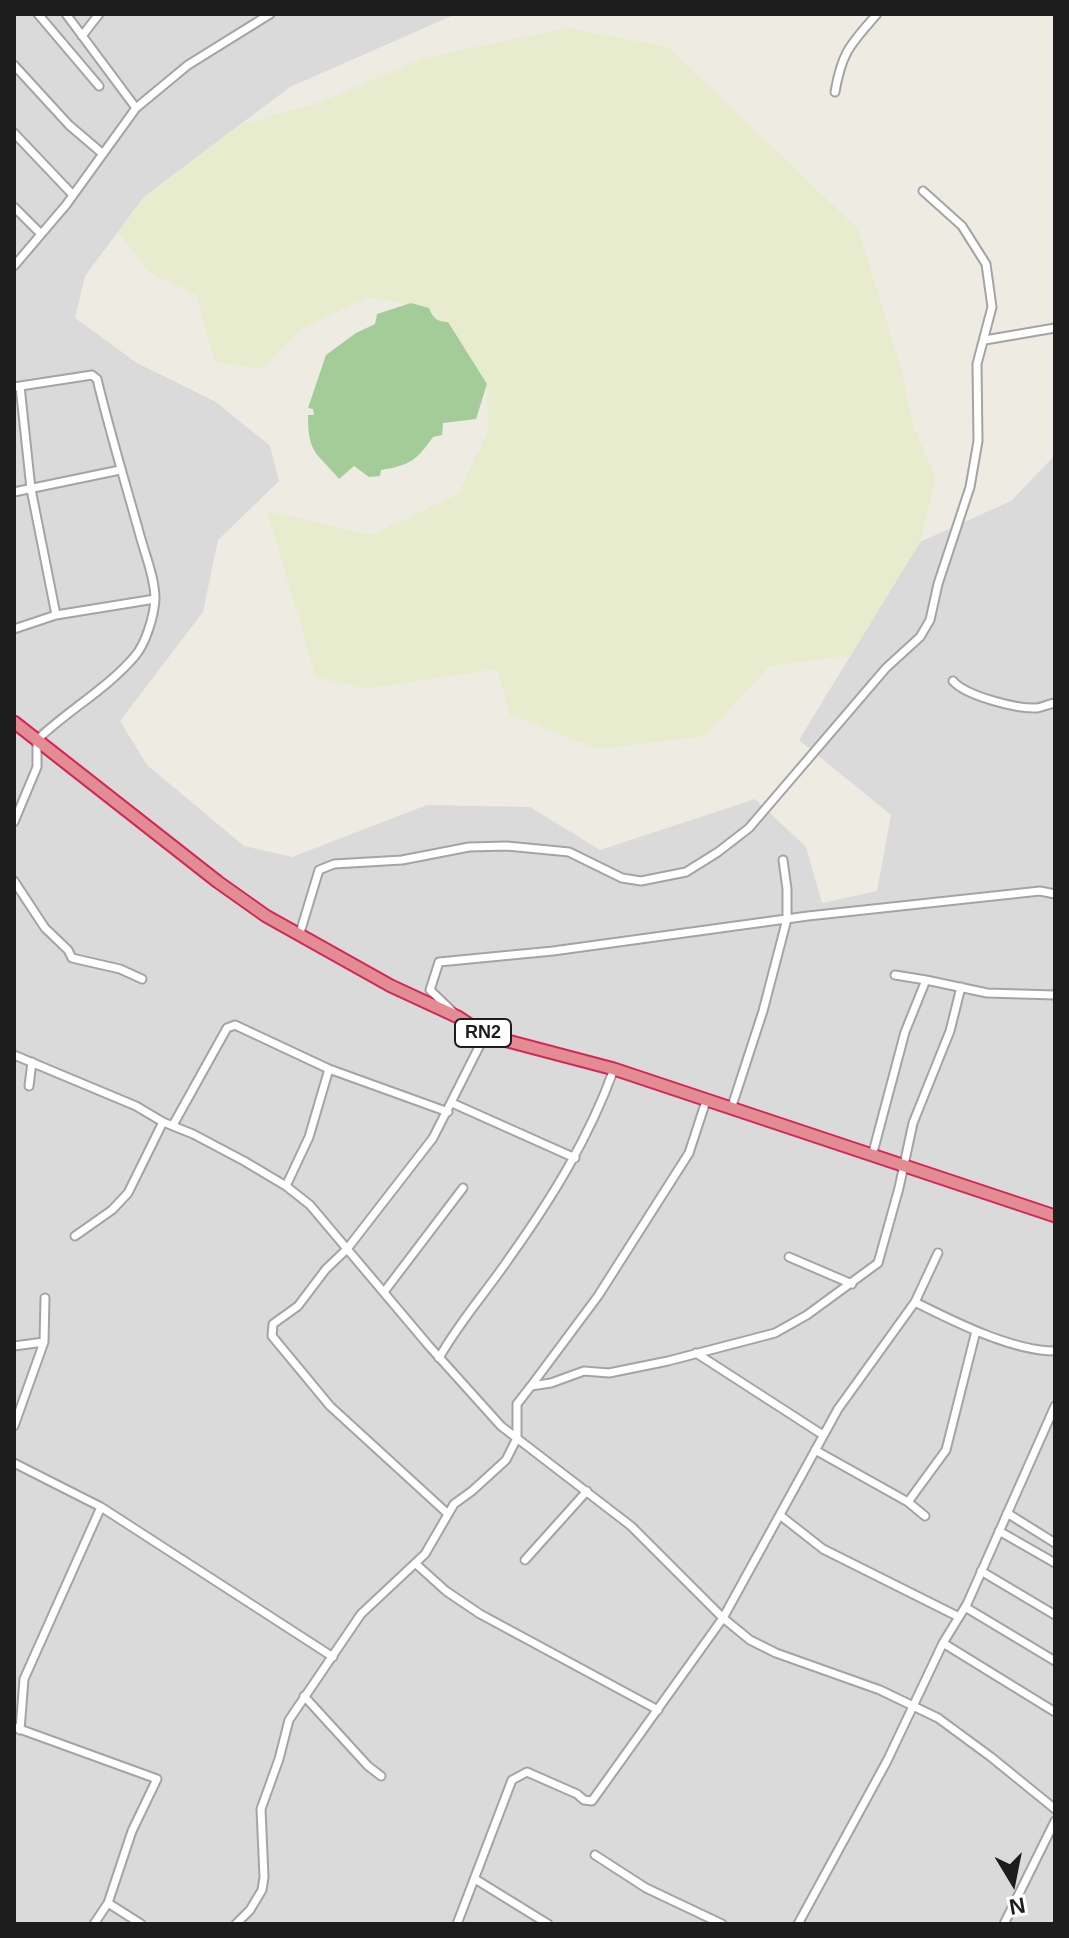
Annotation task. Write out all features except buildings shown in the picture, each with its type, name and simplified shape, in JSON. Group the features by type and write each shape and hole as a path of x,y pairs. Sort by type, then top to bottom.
{"highway":[{"name":"RN2","path":"14,722 218,882 299,936 391,986 458,1017 485,1035 614,1069 1055,1215"}],"street":[{"path":"38,14 99,86"},
{"path":"66,14 136,108"},
{"path":"82,36 99,14"},
{"path":"14,266 73,195 136,108 188,65 270,14"},
{"path":"835,92 845,53 877,14"},
{"path":"14,65 69,125 103,154"},
{"path":"14,133 73,195"},
{"path":"299,936 319,870 325,866 402,860 469,847 507,846 569,852 622,878 641,881 686,872 749,828 877,677 925,630 970,487 978,441 978,354 985,340 992,307 986,264 962,226 923,191"},
{"path":"14,207 41,234"},
{"path":"985,340 1055,328"},
{"path":"14,822 37,767 37,740 61,716 97,692 136,655 151,620 155,599 95,376 17,387 31,489 56,615"},
{"path":"14,492 120,470"},
{"path":"14,629 56,615 155,599"},
{"path":"953,681 959,688 984,698 1039,708 1055,703"},
{"path":"731,1109 763,1011 787,919 783,860"},
{"path":"14,881 45,928 72,958 120,969 142,979"},
{"path":"458,1017 430,990 439,962 553,951 787,919 1040,891 1055,894"},
{"path":"895,975 987,993 1055,995"},
{"path":"872,1156 905,1032 926,980"},
{"path":"531,1386 551,1383 584,1371 609,1373 775,1333 807,1315 878,1263 913,1123 950,1031 961,987"},
{"path":"173,1125 227,1028 235,1025 329,1069 448,1112"},
{"path":"447,1513 330,1406 272,1336 273,1324 298,1306 326,1269 347,1249 433,1138 485,1035"},
{"path":"14,1055 136,1106 286,1186 310,1205 439,1358 501,1426 652,1545 723,1618 750,1640 776,1653 880,1690 938,1718 1055,1809"},
{"path":"29,1086 32,1062"},
{"path":"286,1186 309,1137 329,1069"},
{"path":"439,1358 512,1255 575,1158 599,1110 614,1069"},
{"path":"236,1924 250,1910 262,1890 261,1809 279,1759 286,1726 361,1614 425,1554 447,1513 458,1500 506,1460 517,1438 517,1404 598,1296 689,1153 706,1101"},
{"path":"452,1103 575,1158"},
{"path":"75,1236 112,1210 128,1193 163,1122"},
{"path":"384,1292 463,1188"},
{"path":"457,1924 512,1780 527,1772 592,1801 723,1618 838,1409 915,1302 938,1253"},
{"path":"789,1257 852,1284"},
{"path":"14,1426 44,1342 45,1298"},
{"path":"915,1302 976,1331 1042,1351 1055,1351"},
{"path":"908,1502 946,1450 976,1331"},
{"path":"14,1346 44,1342"},
{"path":"696,1353 823,1435"},
{"path":"798,1924 914,1706 943,1643 965,1607 1055,1406"},
{"path":"815,1450 908,1502 925,1516"},
{"path":"14,1463 101,1507 333,1657"},
{"path":"525,1560 587,1491"},
{"path":"94,1924 108,1903 132,1831 157,1779 17,1729 24,1679 101,1507"},
{"path":"1007,1513 1055,1543"},
{"path":"781,1516 823,1549 959,1617"},
{"path":"999,1531 1055,1563"},
{"path":"416,1564 446,1591 480,1614 658,1710"},
{"path":"981,1571 1055,1615"},
{"path":"965,1607 1055,1661"},
{"path":"943,1643 1055,1712"},
{"path":"304,1696 368,1766 381,1776"},
{"path":"1004,1924 1055,1821"},
{"path":"595,1855 646,1888 722,1924"},
{"path":"475,1879 548,1924"},
{"path":"108,1903 141,1924"}],"shaded area":[{"path":"14,14 456,14 290,87 144,197 85,276 75,318 137,363 216,402 270,446 279,481 218,540 203,612 120,721 147,765 244,846 292,857 427,805 530,807 600,850 755,799 806,847 822,903 877,891 891,815 799,740 920,542 1011,501 1055,455 1055,1924 14,1924"}],"green space":[{"path":"568,28 668,47 858,229 900,364 912,423 936,479 920,542 851,655 770,666 704,736 598,749 510,715 497,669 365,689 316,677 267,511 371,535 458,494 488,432 487,384 429,308 368,297 301,329 262,369 215,362 196,295 150,273 118,232 144,197 239,125 324,101 423,58"},
{"path":"411,303 429,308 436,319 448,322 487,384 476,419 443,423 442,435 433,437 417,457 406,464 381,470 380,476 369,477 354,466 339,479 315,452 308,428 308,415 314,415 313,409 308,408 326,355 356,333 375,324 377,314"}]}
